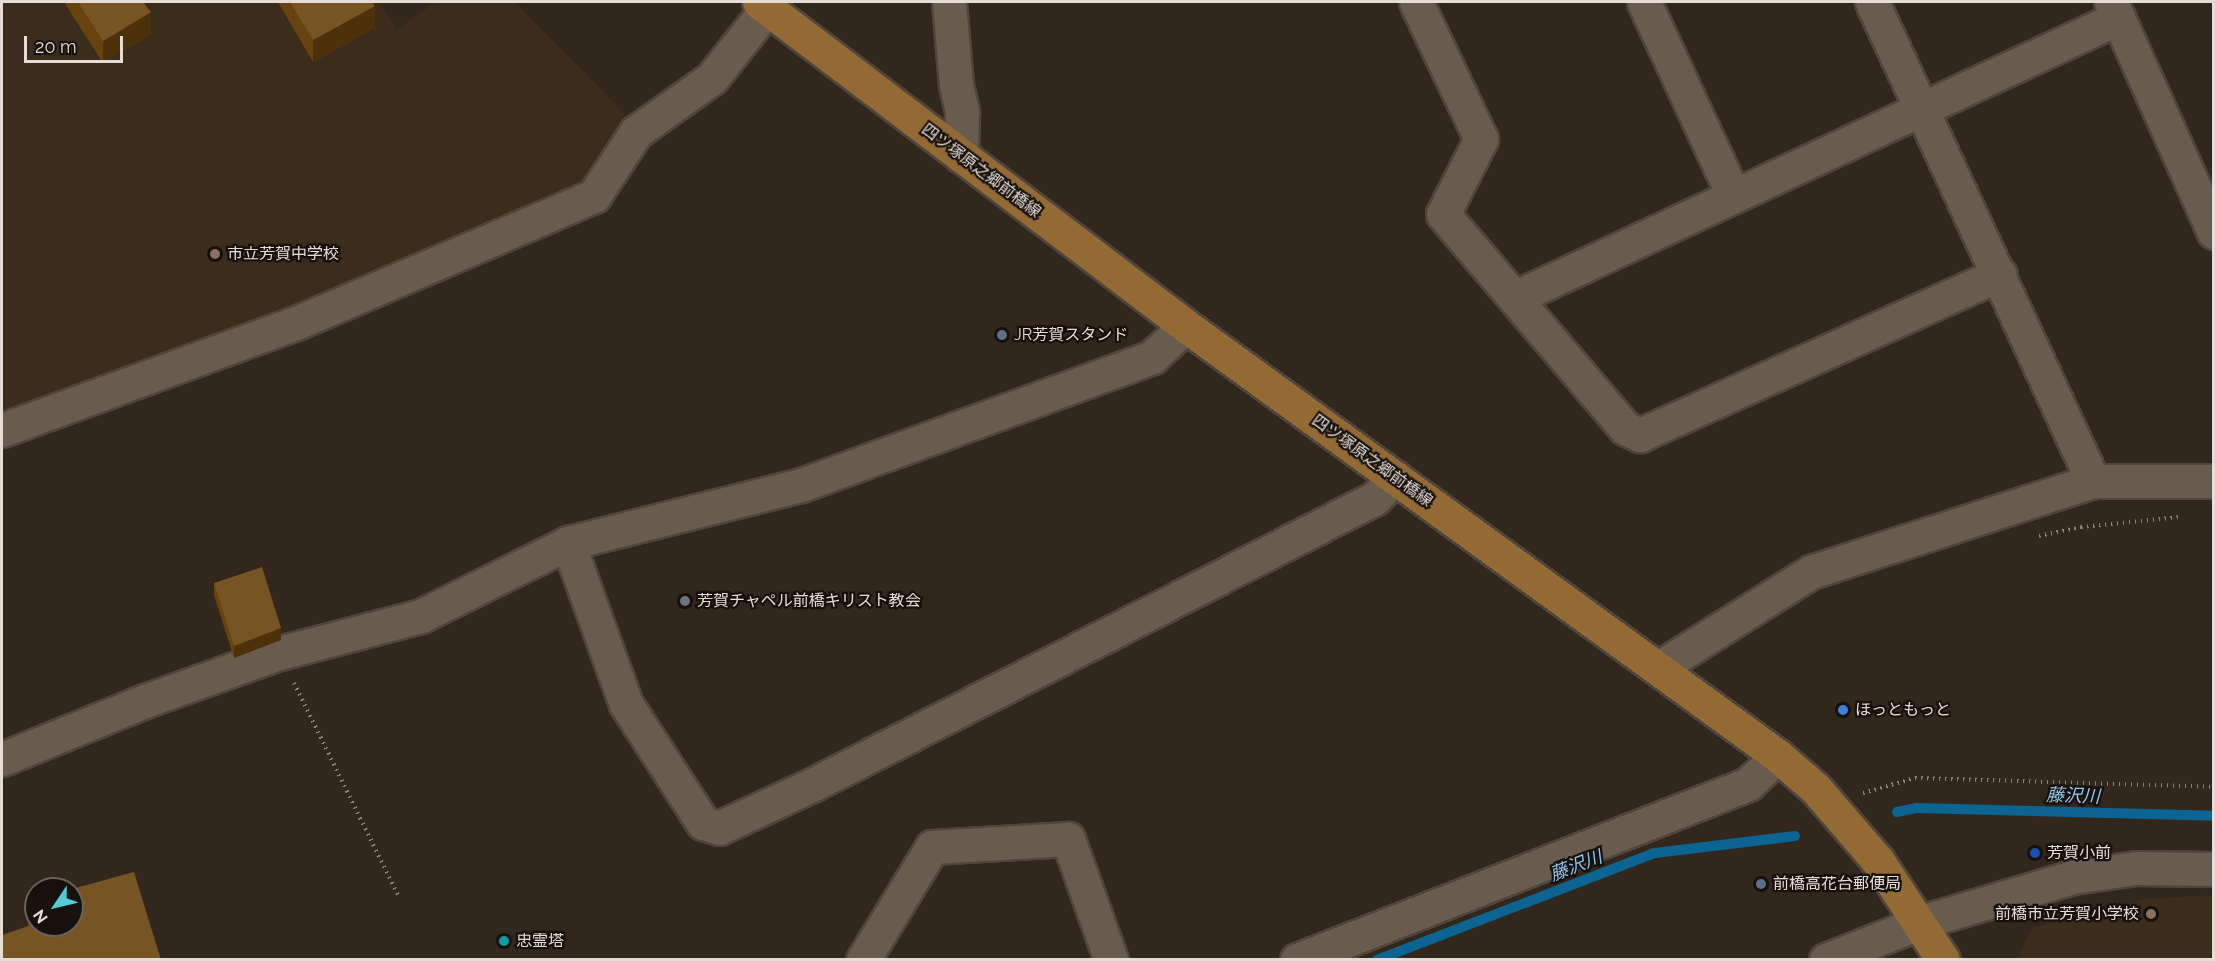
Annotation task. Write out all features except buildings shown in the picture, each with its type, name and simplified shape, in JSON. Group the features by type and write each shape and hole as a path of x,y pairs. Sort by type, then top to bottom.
{"main road":[{"name":"四ツ塚原之郷前橋線","path":"763,4 1186,326 1660,667 1778,756 1837,813 1878,861 1921,922 1943,960"}],"street":[{"path":"949,2 956,85 962,112 961,156"},
{"path":"1416,2 1481,139 1443,214 1516,297 1625,428 1640,435 2000,274"},
{"path":"1644,2 1733,195"},
{"path":"1872,2 2000,274 2092,481"},
{"path":"2,430 296,324 594,196 636,132 712,78 763,4"},
{"path":"1516,297 1920,107 2115,10 2214,232"},
{"path":"2,759 145,701 279,653 421,616 568,543 801,485 1152,357 1186,326"},
{"path":"568,543 626,704 703,822 718,828 816,783 1375,498 1395,477"},
{"path":"1660,667 1811,572 2092,481 2214,482"},
{"path":"1297,960 1748,784 1778,756"},
{"path":"863,960 932,847 1068,839 1111,960"},
{"path":"1826,960 1921,922 2073,877 2136,868 2214,869"}],"path":[{"path":"2034,537 2081,527 2190,516"},
{"path":"279,653 398,895"},
{"path":"1837,813 1876,786 1915,778 2214,787"}],"shaded area":[{"name":"市立芳賀中学校","path":"2,2 379,2 397,29 436,2 515,2 625,114 587,190 270,319 2,417"},
{"name":"前橋市立芳賀小学校","path":"2213,895 2213,959 2017,959 2032,928 2144,899"}],"waterway":[{"name":"藤沢川","path":"1897,812 1916,808 2214,816"},
{"name":"藤沢川","path":"1377,960 1655,853 1795,836"}],"place":[{"name":"市立芳賀中学校","path":"215,254"},
{"name":"JR芳賀スタンド","path":"1002,335"},
{"name":"芳賀チャペル前橋キリスト教会","path":"685,601"},
{"name":"ほっともっと","path":"1843,710"},
{"name":"芳賀小前","path":"2035,853"},
{"name":"前橋高花台郵便局","path":"1761,884"},
{"name":"前橋市立芳賀小学校","path":"2151,914"},
{"name":"忠霊塔","path":"504,941"}]}
